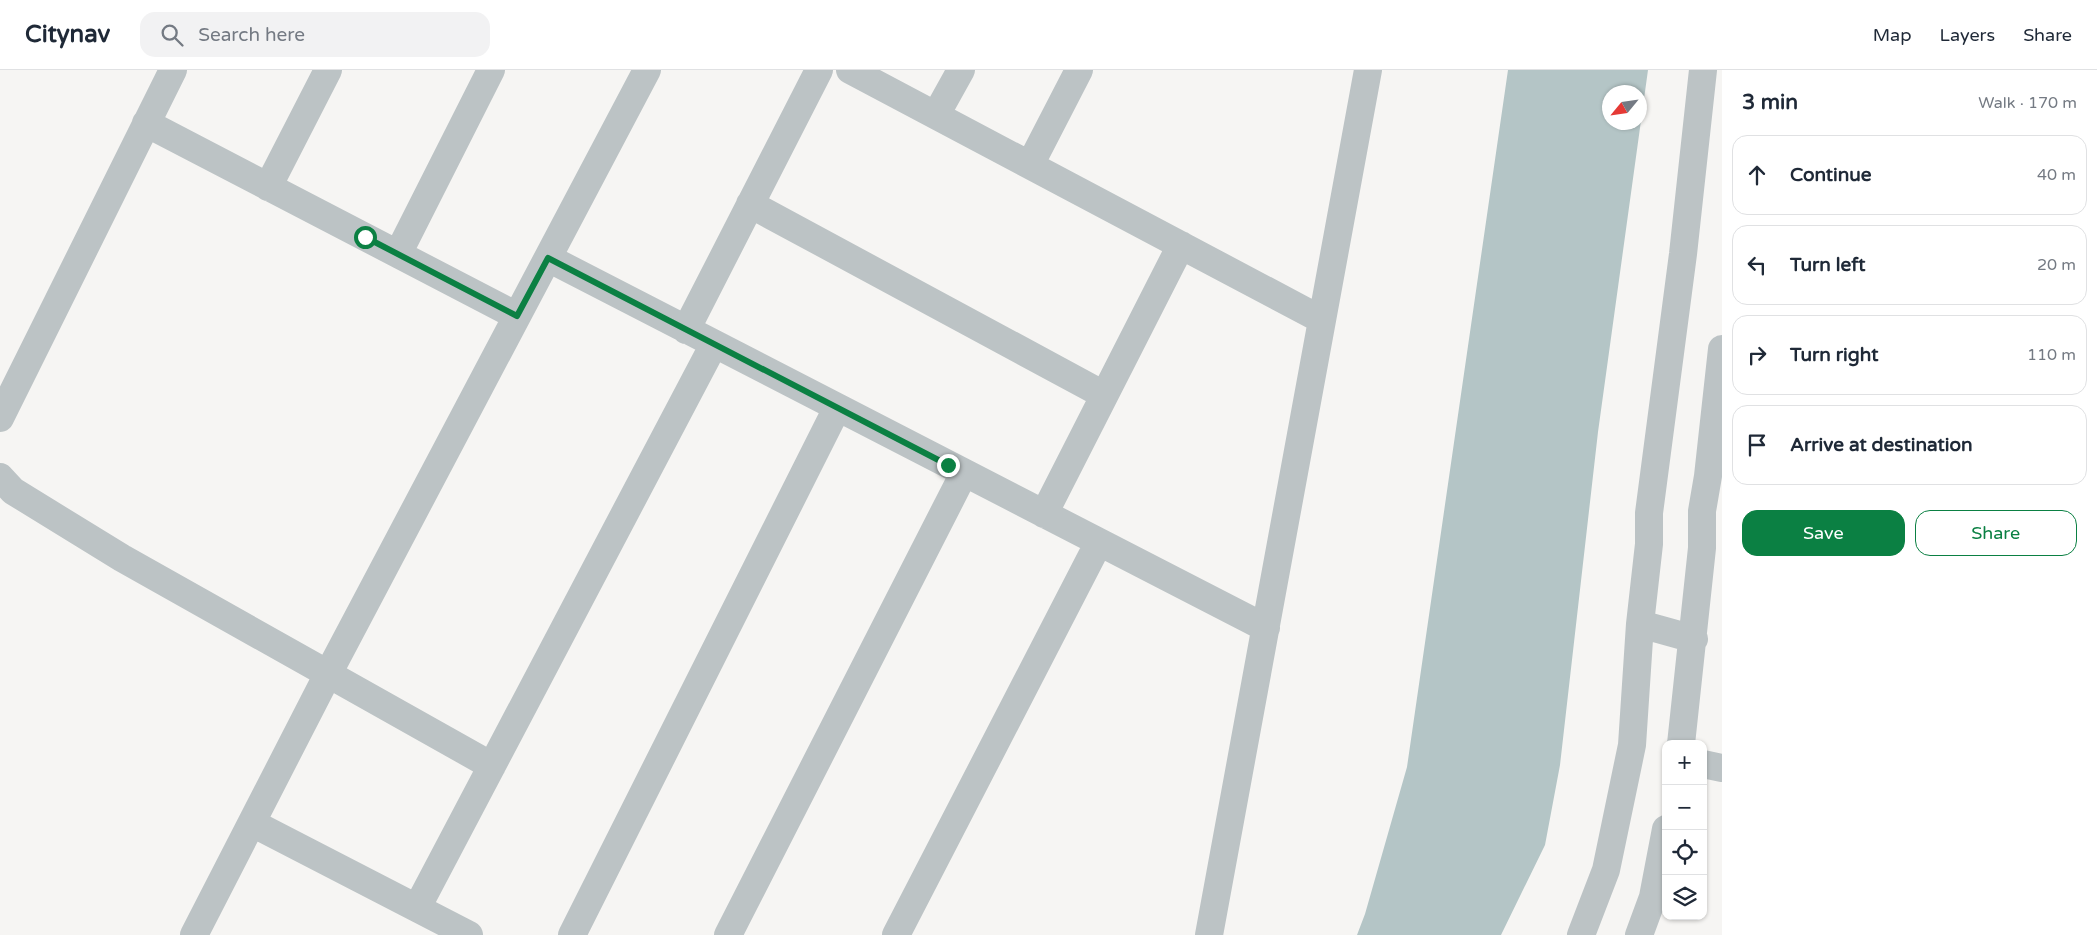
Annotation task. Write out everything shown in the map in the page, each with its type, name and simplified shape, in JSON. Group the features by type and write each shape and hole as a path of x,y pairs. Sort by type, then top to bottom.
{"street":[{"path":"0,418 173,70"},
{"path":"268,187 328,70"},
{"path":"398,254 491,70"},
{"path":"194,935 328,674 647,70"},
{"path":"686,330 819,70"},
{"path":"850,70 1322,320"},
{"path":"936,115 961,70"},
{"path":"1030,165 1079,70"},
{"path":"1209,935 1368,70"},
{"path":"1581,935 1606,870 1632,745 1640,624 1649,544 1648,513 1689,199 1703,70"},
{"path":"146,123 517,316"},
{"path":"750,204 1104,395"},
{"path":"1044,514 1181,245"},
{"path":"548,258 1266,628"},
{"path":"417,908 714,344"},
{"path":"1681,740 1694,639 1702,548 1702,511 1708,476 1722,351"},
{"path":"572,935 837,408"},
{"path":"728,935 964,473"},
{"path":"0,477 13,491 122,558 492,766"},
{"path":"896,935 1099,542"},
{"path":"1640,624 1694,639"},
{"path":"1707,765 1722,768"},
{"path":"252,823 469,935"},
{"path":"1638,935 1653,897 1662,851"}],"shaded area":[{"path":"1508,70 1648,70 1646,85 1602,85 1602,130 1640,130 1598,432 1560,765 1545,845 1501,935 1357,935 1365,914 1407,767"}],"route":[{"path":"365,237 517,316 548,258 948,465"}]}
